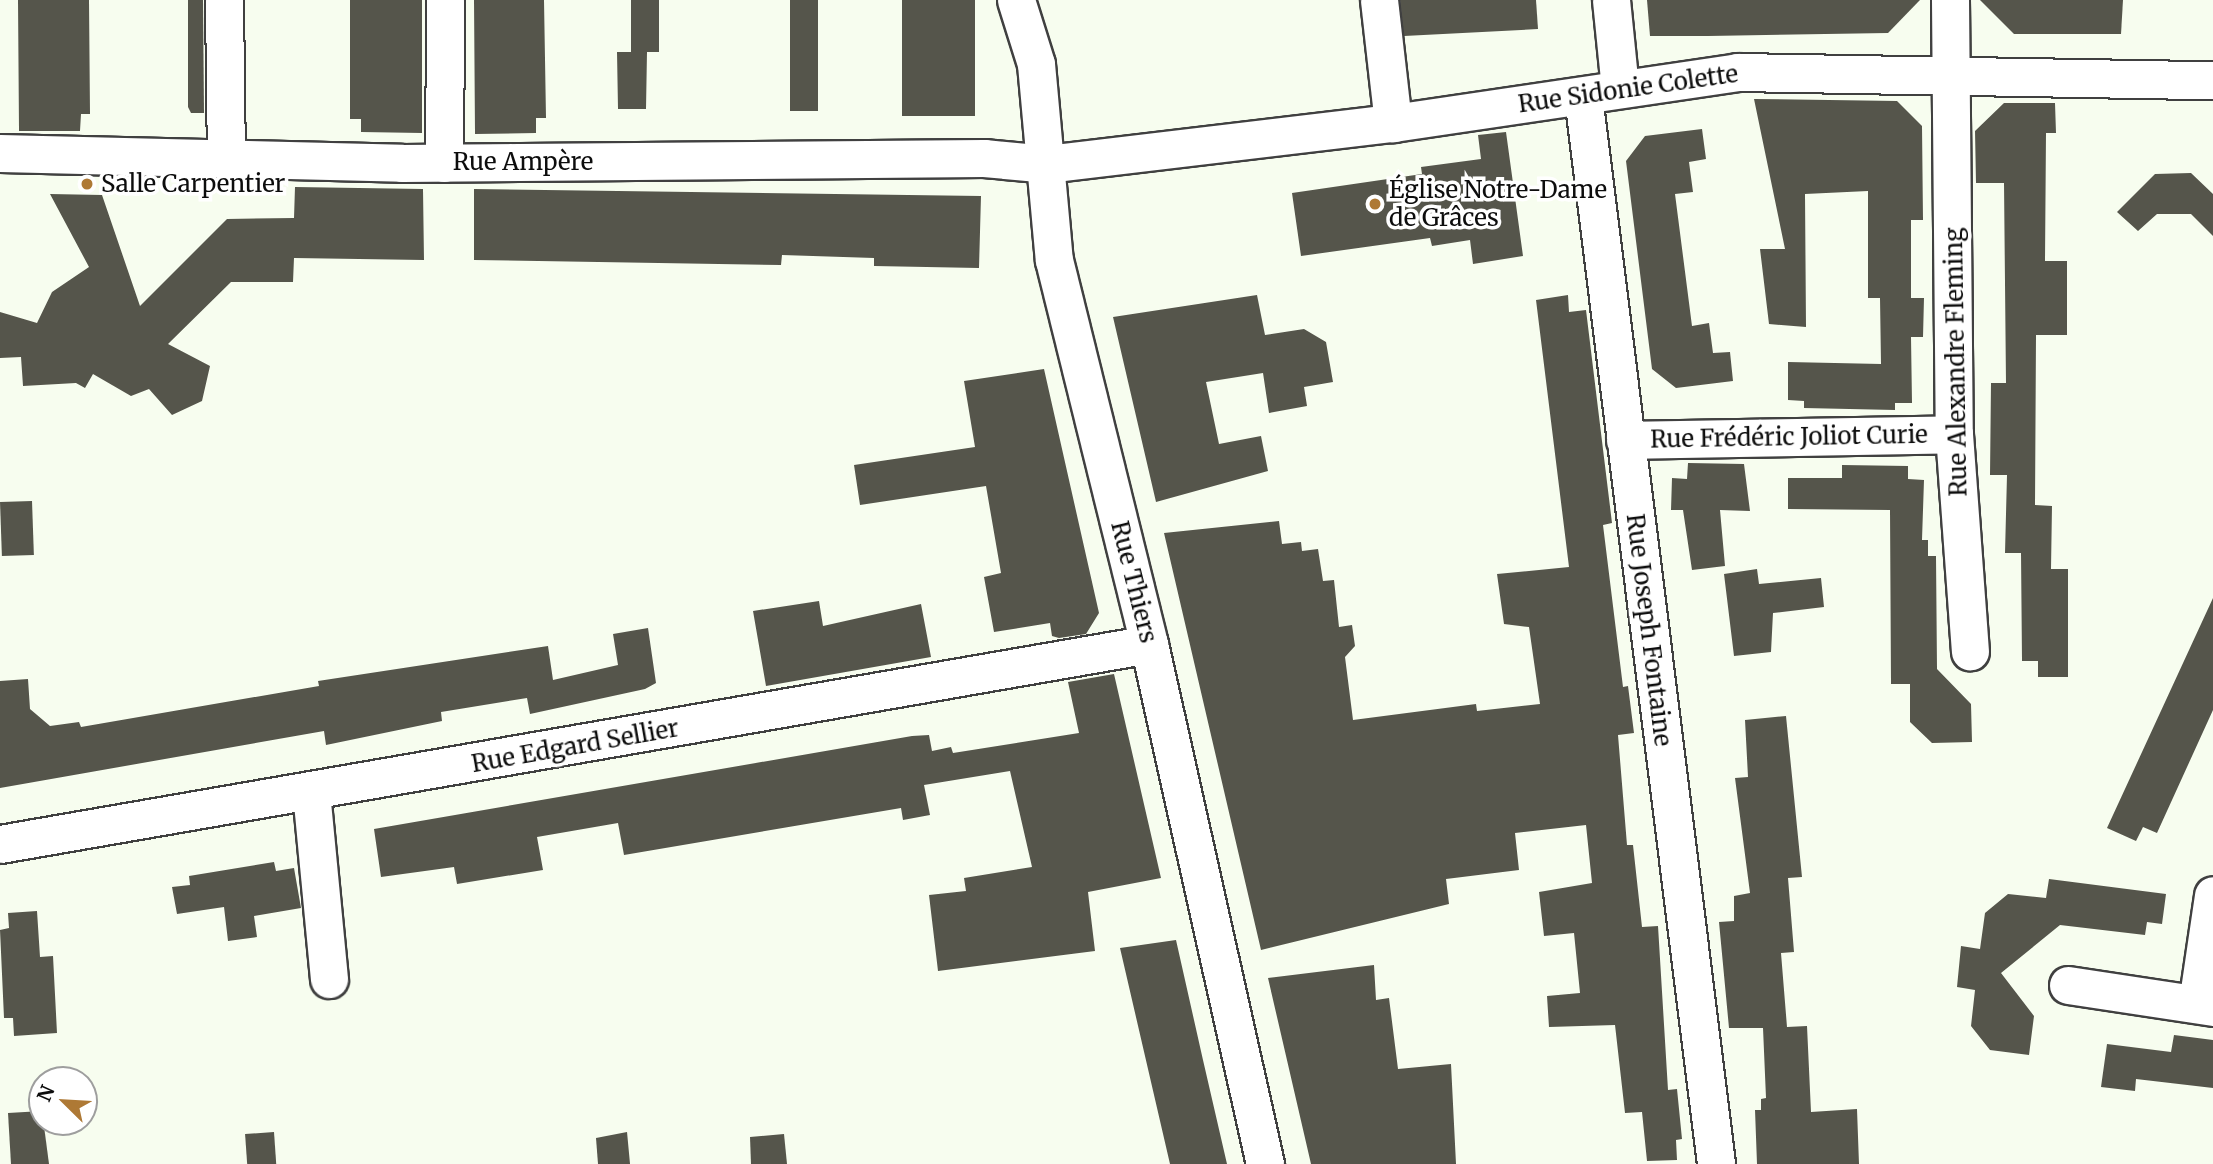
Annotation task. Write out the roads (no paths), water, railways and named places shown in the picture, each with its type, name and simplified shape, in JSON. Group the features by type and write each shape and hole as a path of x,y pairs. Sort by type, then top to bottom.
{"street":[{"path":"224,0 226,159"},
{"path":"444,163 445,0"},
{"name":"Rue Thiers","path":"1016,0 1036,64 1054,260 1149,644 1265,1164"},
{"path":"1379,0 1393,123"},
{"path":"1611,0 1620,88"},
{"name":"Rue Alexandre Fleming","path":"1950,0 1954,434 1970,651"},
{"name":"Rue Sidonie Colette","path":"1047,164 1393,123 1737,72 1951,73 2213,80"},
{"name":"Rue Joseph Fontaine","path":"1583,96 1716,1164"},
{"name":"Rue Ampère","path":"0,153 444,163 985,158 1047,164"},
{"name":"Rue Frédéric Joliot Curie","path":"1625,440 1954,434"},
{"name":"Rue Edgard Sellier","path":"0,844 311,792 1149,644"},
{"path":"311,792 329,979"},
{"path":"2068,985 2205,1005 2213,895"}],"place":[{"name":"Salle Carpentier","path":"87,184"},
{"name":"Église Notre-Dame de Grâces","path":"1375,204"}]}
